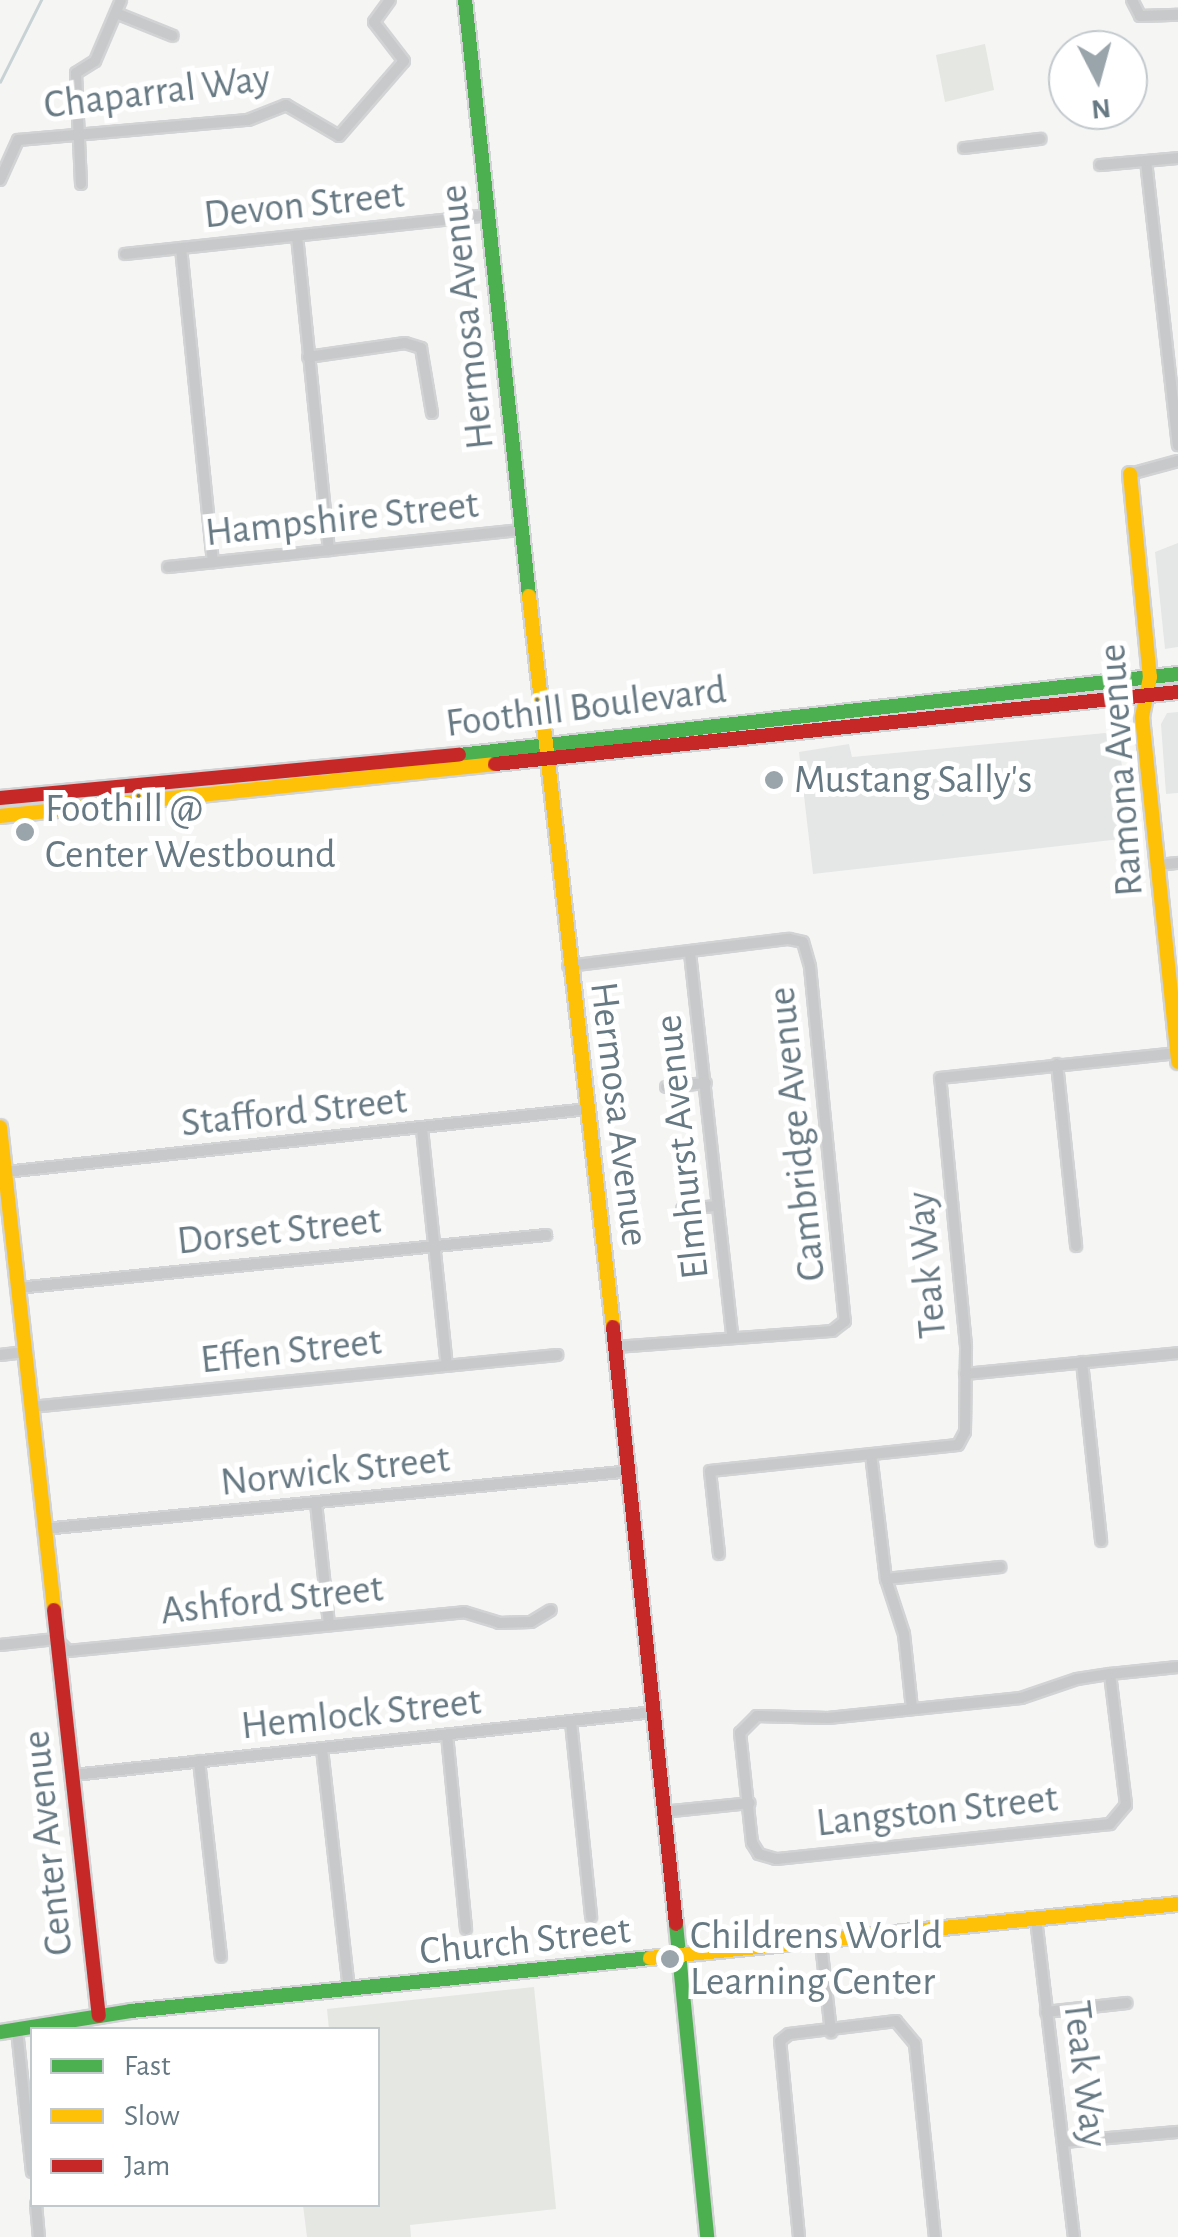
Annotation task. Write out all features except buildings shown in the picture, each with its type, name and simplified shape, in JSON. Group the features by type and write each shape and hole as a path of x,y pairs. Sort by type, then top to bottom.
{"street":[{"path":"81,184 76,73 95,61 121,0"},
{"name":"Chaparral Way","path":"0,180 4,158 18,140 248,120 286,105 339,136 404,62 374,22 390,0"},
{"name":"Hermosa Avenue","path":"465,0 568,966 631,1471 661,1812 707,2237"},
{"path":"1132,0 1140,16 1178,15"},
{"path":"116,13 173,36"},
{"path":"964,148 1040,139"},
{"path":"1100,165 1178,158"},
{"path":"1146,161 1178,445"},
{"name":"Devon Street","path":"125,254 489,215"},
{"path":"298,236 329,550"},
{"path":"180,248 213,562"},
{"path":"308,356 405,343 421,348 432,413"},
{"path":"1130,474 1178,461"},
{"name":"Ramona Avenue","path":"1130,474 1150,678 1142,717 1178,1062"},
{"name":"Hampshire Street","path":"168,566 521,530"},
{"name":"Foothill Boulevard","path":"0,798 545,744 1178,674"},
{"name":"Foothill Boulevard","path":"0,816 547,763 1178,692"},
{"path":"1158,865 1178,863"},
{"name":"Cambridge Avenue","path":"690,953 802,942 845,1321 832,1331 732,1335"},
{"path":"568,966 690,953"},
{"name":"Elmhurst Avenue","path":"690,953 732,1335"},
{"path":"1076,1246 1057,1064 1178,1053"},
{"name":"Teak Way","path":"872,1454 958,1445 965,1374 940,1078 1057,1064"},
{"path":"666,1086 706,1082"},
{"name":"Stafford Street","path":"5,1172 588,1109"},
{"name":"Center Avenue","path":"0,1127 99,2016"},
{"path":"422,1129 447,1366"},
{"path":"682,1210 718,1206"},
{"name":"Dorset Street","path":"18,1288 546,1235"},
{"path":"614,1347 732,1335"},
{"path":"0,1355 24,1352"},
{"path":"965,1374 1178,1353"},
{"name":"Effen Street","path":"30,1407 557,1355"},
{"path":"1082,1362 1100,1540"},
{"path":"719,1554 710,1472 872,1454 886,1579 904,1634 912,1708"},
{"name":"Norwick Street","path":"44,1529 631,1471"},
{"path":"316,1503 329,1624"},
{"path":"886,1579 1000,1566"},
{"name":"Ashford Street","path":"0,1645 56,1639 68,1651 464,1612 499,1622 531,1622 551,1610"},
{"path":"661,1812 750,1803 740,1733 756,1716 828,1718 1021,1698 1110,1674 1178,1667"},
{"name":"Langston Street","path":"750,1803 758,1854 776,1859 1110,1824 1122,1817 1110,1674"},
{"name":"Hemlock Street","path":"74,1776 654,1712"},
{"path":"571,1722 591,1917"},
{"path":"446,1735 466,1928"},
{"path":"322,1748 350,1990"},
{"path":"199,1761 221,1957"},
{"name":"Church Street","path":"48,2027 80,2024 99,2016 1178,1904"},
{"name":"Teak Way","path":"1036,1919 1074,2237"},
{"path":"821,1944 831,2032"},
{"path":"1046,2012 1126,2003"},
{"path":"800,2237 780,2041 789,2034 831,2032 896,2021 908,2028 915,2044 935,2237"},
{"name":"Church Street","path":"0,2032 30,2029"},
{"path":"17,2030 30,2153"},
{"path":"1064,2142 1178,2132"},
{"path":"36,2207 39,2237"}],"shaded area":[{"path":"985,44 994,90 945,102 936,55"},
{"path":"1178,543 1178,647 1165,649 1155,552"},
{"path":"1178,712 1178,793 1166,794 1161,724 1167,713"},
{"path":"1105,733 1118,738 1131,830 1121,839 813,874 799,752 849,744 852,757"},
{"path":"534,1987 556,2209 410,2225 411,2237 307,2237 303,2207 380,2207 380,2027 329,2027 327,2009"}],"waterway":[{"path":"0,82 41,0"}],"traffic: fast":[{"path":"465,0 529,596"},
{"path":"459,755 1178,674"},
{"path":"676,1924 707,2237"},
{"path":"31,2027 131,2011 650,1958"},
{"path":"0,2032 30,2027"}],"traffic: slow":[{"path":"1130,474 1150,677 1142,717 1178,1062"},
{"path":"529,596 613,1327"},
{"path":"0,816 495,764"},
{"path":"0,1127 54,1610"},
{"path":"650,1958 1178,1904"}],"traffic: jam":[{"path":"495,764 1178,692"},
{"path":"0,798 459,755"},
{"path":"613,1327 676,1924"},
{"path":"54,1610 99,2016"}],"place":[{"name":"Mustang Sally's","path":"774,780"},
{"name":"Foothill @ Center Westbound","path":"25,832"},
{"name":"Childrens World Learning Center","path":"670,1959"}]}
